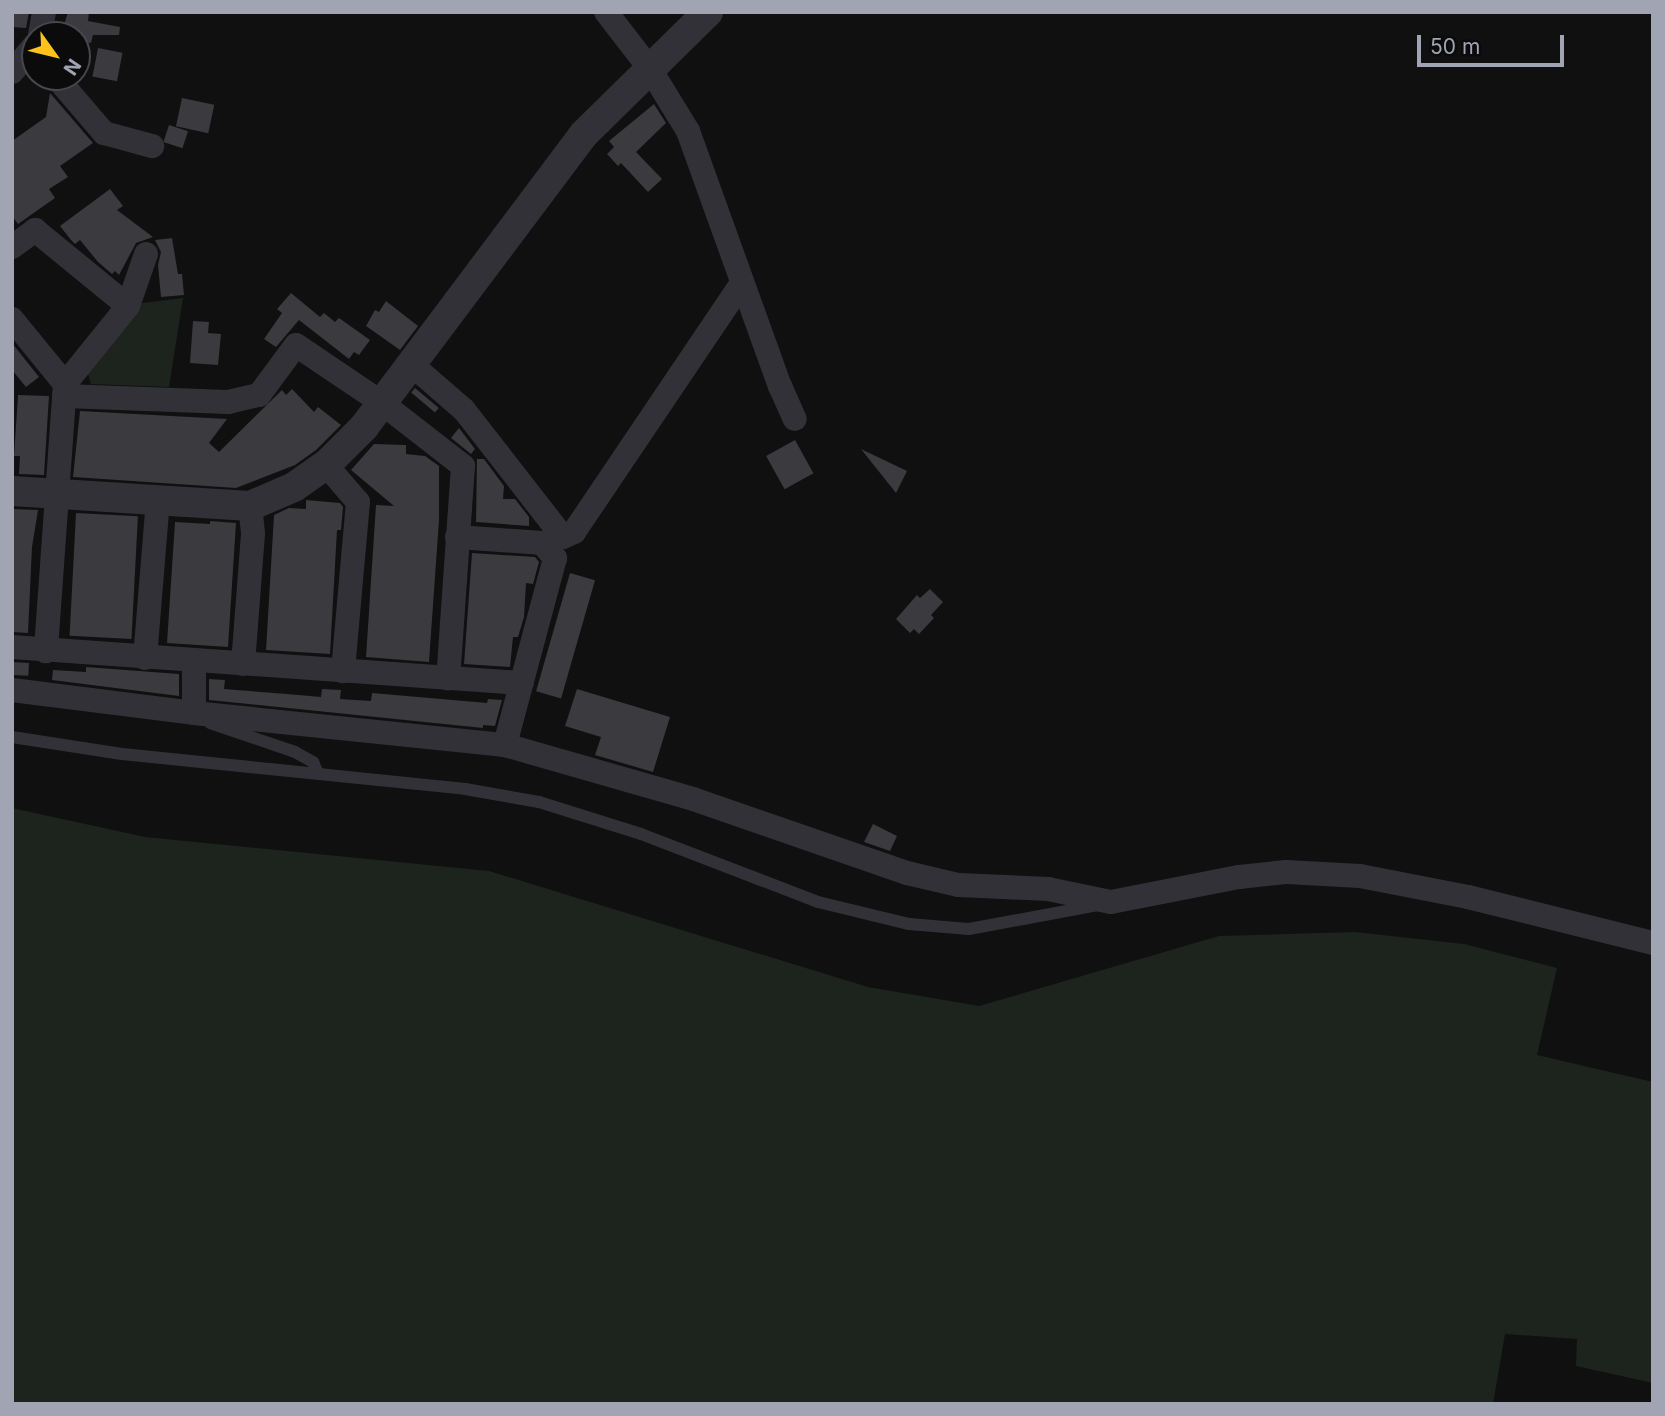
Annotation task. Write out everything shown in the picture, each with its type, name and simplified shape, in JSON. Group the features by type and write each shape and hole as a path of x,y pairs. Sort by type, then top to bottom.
{"street":[{"path":"606,12 650,69 688,131 742,283 795,419"},
{"path":"12,491 250,506 294,487 326,465 382,403 584,134 708,12"},
{"path":"68,91 104,133 152,146"},
{"path":"12,247 35,230 128,306"},
{"path":"46,651 65,390 128,306 146,254"},
{"path":"505,745 559,547 574,531 742,283"},
{"path":"12,319 65,390 228,402 259,395 296,345 382,403 463,466 448,678"},
{"path":"411,364 464,410 559,547"},
{"path":"326,465 358,502 343,671"},
{"path":"145,658 158,500"},
{"path":"243,664 253,533 250,506"},
{"path":"457,537 542,543 559,547"},
{"path":"12,647 522,683"},
{"path":"194,661 194,713"},
{"path":"12,690 194,713 505,745 693,799 906,873 958,885 1048,889 1111,902 1212,880 1274,873 1360,876 1468,897 1653,943"}],"lane":[{"path":"194,713 213,725 295,751 313,762 318,773"},
{"path":"13,736 122,754 465,789 538,802 641,834 818,902 909,924 969,929 1062,914 1111,902"}],"shaded area":[{"path":"183,298 169,387 91,384 87,371 142,303"},
{"path":"12,808 145,837 489,871 868,987 979,1006 1219,936 1355,932 1464,944 1557,968 1537,1055 1653,1082 1653,1383 1576,1366 1577,1339 1505,1334 1493,1404 12,1404"}],"building":[{"path":"12,12 29,12 27,21 21,21 21,28 12,27"},
{"path":"68,12 89,12 88,21 65,21"},
{"path":"91,22 120,27 119,35 93,35 91,43"},
{"path":"98,48 123,53 117,81 92,76"},
{"path":"50,93 93,143 60,166 68,177 49,189 55,198 18,224 12,216 12,141 46,117"},
{"path":"182,98 214,105 208,133 176,126"},
{"path":"654,104 666,123 636,152 662,179 648,192 621,163 618,166 607,154 614,147 609,141"},
{"path":"169,125 188,131 182,148 163,142"},
{"path":"110,189 123,206 117,210 153,237 136,243 119,275 115,271 112,274 98,262 80,240 75,244 60,226"},
{"path":"172,238 178,274 182,274 184,295 161,297 158,265 161,252 155,240"},
{"path":"291,293 320,317 324,313 335,322 339,318 370,340 359,355 354,352 349,359 299,320 276,347 264,339 282,313 277,309"},
{"path":"386,301 418,326 400,350 366,326 375,310 379,312"},
{"path":"193,321 209,322 208,333 221,334 218,365 190,363"},
{"path":"12,343 39,377 26,387 12,370"},
{"path":"415,388 439,408 435,413 411,393"},
{"path":"292,389 314,412 318,407 341,425 316,450 295,465 236,488 73,477 80,411 227,419 209,443 219,452 282,390 286,395"},
{"path":"18,395 49,396 44,475 19,474 20,456 14,456"},
{"path":"459,428 475,449 471,454 451,438"},
{"path":"795,440 813,473 785,489 766,456"},
{"path":"374,444 406,445 406,454 425,456 439,466 439,520 429,662 366,657 376,505 394,506 351,470"},
{"path":"861,449 907,471 896,493"},
{"path":"477,459 484,459 504,486 503,499 515,499 529,517 529,526 476,522"},
{"path":"306,500 340,503 343,507 341,530 337,530 330,654 266,650 274,515 289,508 306,509"},
{"path":"12,509 38,510 32,547 28,633 12,632"},
{"path":"76,513 138,516 131,639 70,636"},
{"path":"210,521 236,523 228,647 167,643 175,522 210,524"},
{"path":"472,553 535,557 539,562 533,584 526,583 524,617 518,637 513,637 510,667 464,664"},
{"path":"570,573 595,580 561,698 536,691"},
{"path":"930,589 943,602 931,615 934,618 919,634 914,629 910,633 896,619 917,595 920,598"},
{"path":"12,662 29,663 28,676 12,675"},
{"path":"86,667 179,674 179,696 52,680 53,670 86,672"},
{"path":"209,679 225,680 224,689 321,697 322,689 341,690 340,699 371,701 372,693 487,703 488,699 502,700 495,726 483,725 483,728 209,700"},
{"path":"577,689 670,717 653,772 595,755 601,737 565,726"},
{"path":"873,824 897,836 890,851 864,842"}]}
